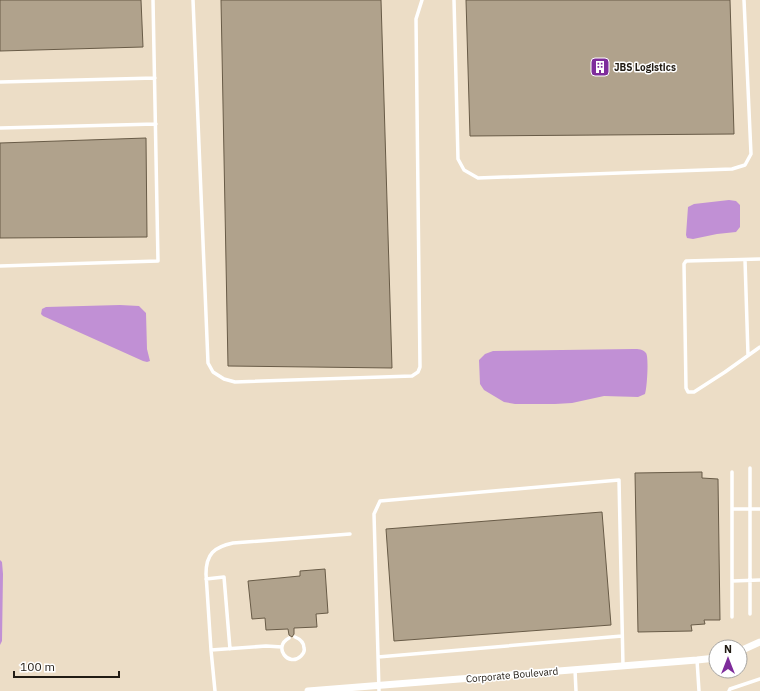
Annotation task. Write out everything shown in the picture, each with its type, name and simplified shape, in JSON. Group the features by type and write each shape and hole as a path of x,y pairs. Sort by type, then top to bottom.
{"street":[{"path":"748,648 759,644"},
{"name":"Corporate Boulevard","path":"308,691 379,688 708,659"}],"lane":[{"path":"0,266 158,261 155,78 152,0"},
{"path":"193,0 208,363 213,372 224,379 235,382 412,376 418,372 420,367 416,19 422,0"},
{"path":"454,0 458,159 464,170 478,178 732,169 744,165 750,154 744,0"},
{"path":"0,82 155,78"},
{"path":"0,128 156,124"},
{"path":"760,259 686,261 684,264 686,388 688,392 694,392 760,347"},
{"path":"745,260 748,355"},
{"path":"750,468 750,614"},
{"path":"732,472 732,617"},
{"path":"379,688 374,514 380,501 619,480 623,666"},
{"path":"732,509 760,509"},
{"path":"215,691 206,579 206,565 208,558 213,551 219,546 233,543 350,534"},
{"path":"206,579 224,577 230,649"},
{"path":"732,581 760,580"},
{"path":"378,657 622,636"},
{"path":"289,638 285,641 282,647 284,655 293,660 300,657 304,651 301,640 295,637"},
{"path":"211,650 266,646 282,647"},
{"path":"697,660 700,691"},
{"path":"574,670 576,691"},
{"path":"729,691 730,689 760,679"}],"shaded area":[{"path":"729,200 736,201 740,205 740,227 736,232 693,239 687,238 688,207 694,204"},
{"path":"120,305 139,306 146,313 147,349 150,361 143,361 41,314 42,309 46,307"},
{"path":"634,349 645,352 647,356 647,379 645,394 638,397 604,396 572,403 515,404 504,402 484,390 480,384 479,360 485,354 493,351"},
{"path":"0,560 2,562 3,574 2,641 0,645"}],"building":[{"path":"0,0 141,0 143,47 0,51"},
{"path":"221,0 381,0 392,368 228,366"},
{"name":"JBS Logistics","path":"466,0 730,0 734,134 470,136"},
{"path":"146,138 147,237 0,238 0,143"},
{"path":"702,472 702,478 718,479 720,620 704,620 705,624 691,625 692,631 638,632 635,473"},
{"path":"602,512 611,625 394,641 386,529"},
{"path":"325,569 328,613 316,614 317,627 294,628 294,634 292,637 289,635 288,629 266,630 265,618 252,619 248,581 300,576 300,571"}],"place":[{"name":"JBS Logistics","path":"600,67"}]}
